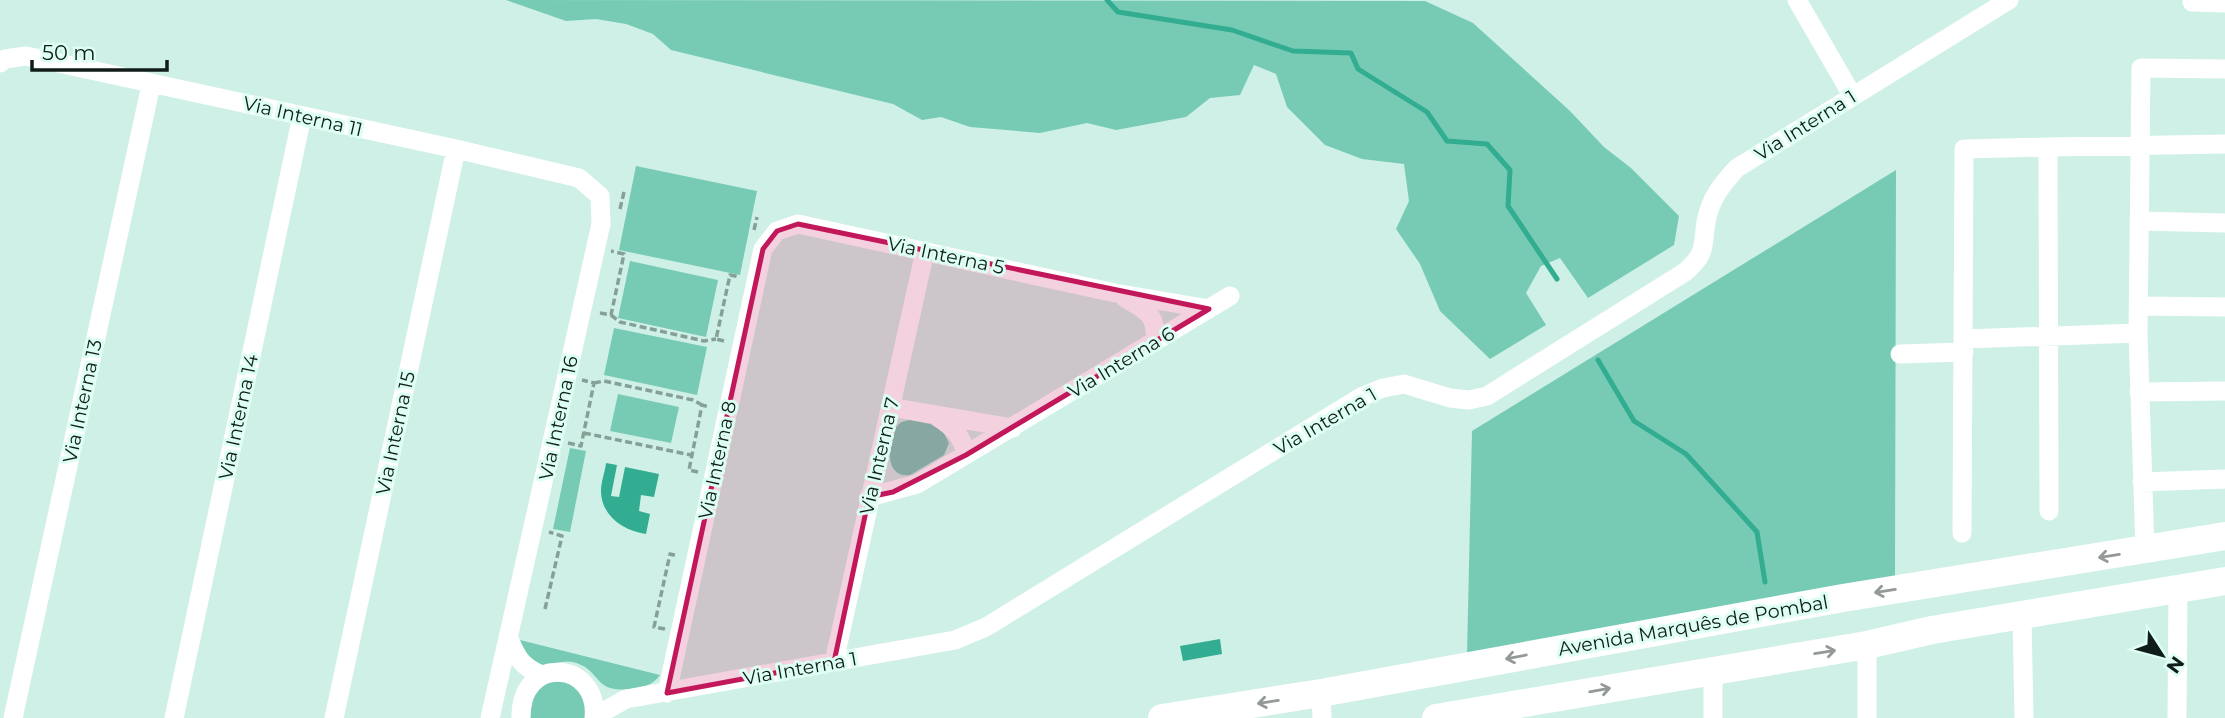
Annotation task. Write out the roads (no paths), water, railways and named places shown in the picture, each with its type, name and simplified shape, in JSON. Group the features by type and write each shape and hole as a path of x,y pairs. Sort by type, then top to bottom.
{"main road":[{"name":"Avenida Marquês de Pombal","path":"1161,718 1322,706 1736,617 2225,536"},
{"path":"1436,718 2225,581"},
{"path":"1932,630 1934,584"}],"street":[{"path":"1797,0 1852,95"},
{"name":"Via Interna 1","path":"626,699 955,640 986,627 1361,397 1382,388 1405,384 1450,398 1469,400 1487,396 1685,272 1697,261 1705,243 1706,222 1719,187 1737,168 2009,0"},
{"path":"2192,2 2225,3"},
{"name":"Via Interna 11","path":"0,63 5,59 26,57 456,149 579,178 600,196"},
{"path":"2144,550 2138,333 2141,68 2225,69"},
{"name":"Via Interna 13","path":"13,718 152,85"},
{"name":"Via Interna 14","path":"174,718 302,116"},
{"path":"1962,533 1964,149 2225,144"},
{"path":"2048,147 2049,511"},
{"name":"Via Interna 15","path":"334,718 456,149"},
{"name":"Via Interna 16","path":"490,718 601,224 600,196"},
{"path":"2139,221 2225,222"},
{"name":"Via Interna 5","path":"777,231 798,224 1115,292 1209,309"},
{"name":"Via Interna 8","path":"667,693 762,248 777,231"},
{"name":"Via Interna 7","path":"834,662 925,251"},
{"name":"Via Interna 5","path":"1115,292 1147,311 1156,325 1155,340"},
{"name":"Via Interna 6","path":"869,498 917,484 1230,296"},
{"path":"2139,306 2225,307"},
{"path":"1900,354 2050,337 2138,333"},
{"path":"2139,392 2225,391"},
{"path":"890,407 1013,428"},
{"path":"933,413 956,429 964,444 966,456"},
{"path":"2142,482 2225,479"},
{"path":"2178,589 2178,718"},
{"path":"2022,617 2024,718"},
{"path":"509,639 518,660 536,679"},
{"path":"1867,645 1867,718"},
{"path":"1713,671 1713,718"},
{"path":"500,677 536,679 557,672 568,674 586,686 626,699"},
{"path":"490,718 507,715 520,718 521,703 536,679"},
{"path":"586,686 592,695 594,717 626,699"}],"waterway":[{"path":"1107,0 1118,12 1232,30 1293,51 1351,53 1358,69 1427,112 1447,141 1487,144 1510,170 1508,206 1557,279"},
{"path":"1598,360 1634,421 1686,454 1757,532 1765,582"}]}
